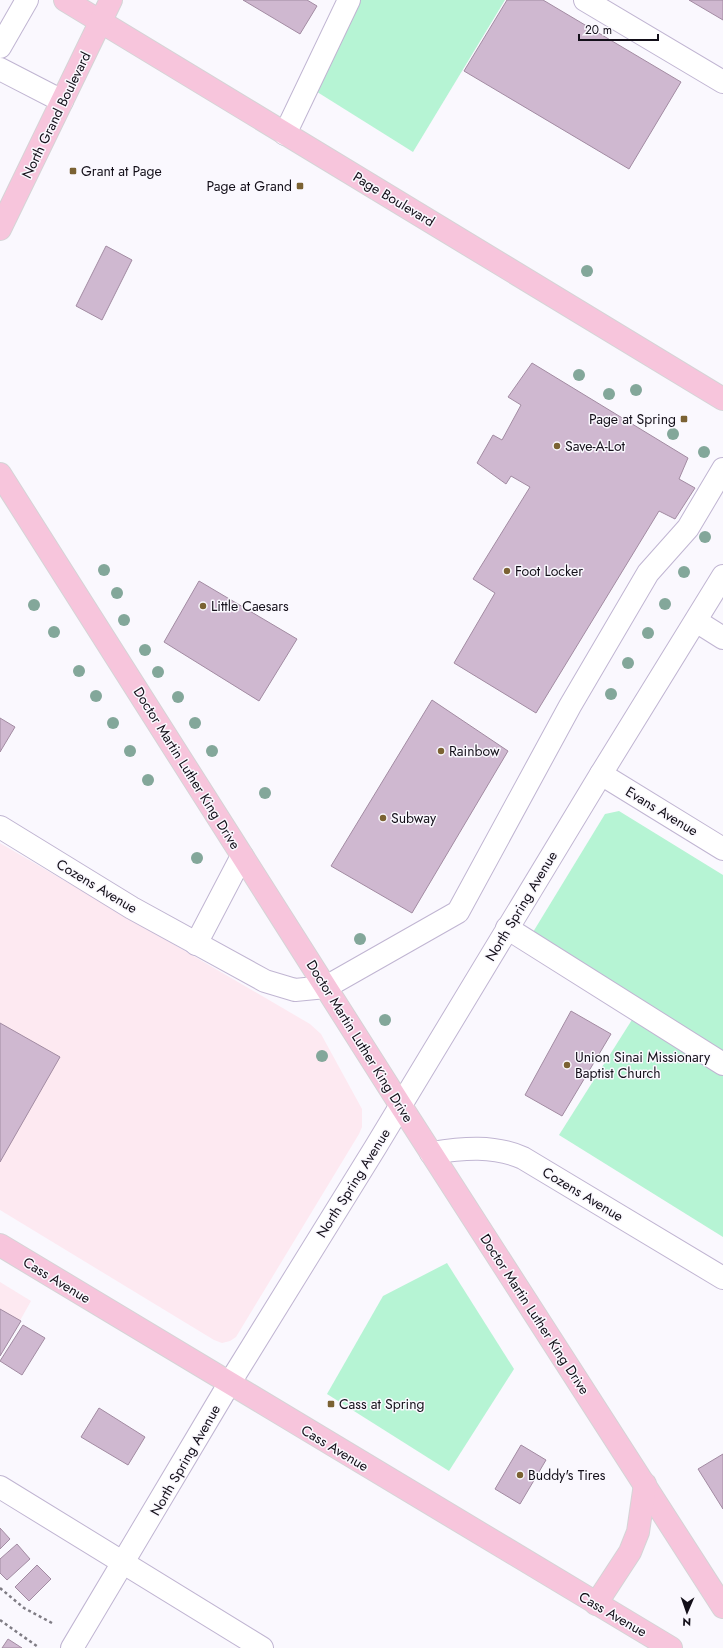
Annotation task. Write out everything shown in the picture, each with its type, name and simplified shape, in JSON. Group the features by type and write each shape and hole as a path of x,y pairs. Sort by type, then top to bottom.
{"main road":[{"name":"Page Boulevard","path":"66,0 723,399"},
{"name":"North Grand Boulevard","path":"0,229 111,0"},
{"name":"Doctor Martin Luther King Drive","path":"0,474 401,1106 723,1607"},
{"name":"Cass Avenue","path":"0,1245 229,1384 671,1648"},
{"path":"596,1604 630,1552 636,1537 642,1510 645,1484"}],"street":[{"path":"0,47 27,0"},
{"path":"285,134 349,0"},
{"path":"585,0 723,82"},
{"path":"0,69 62,101"},
{"path":"326,987 458,912 570,706 648,573 688,528 723,469"},
{"name":"North Spring Avenue","path":"72,1648 124,1563 229,1384 401,1106 507,928 723,576"},
{"path":"696,621 723,638"},
{"name":"Evans Avenue","path":"601,774 723,849"},
{"name":"Cozens Avenue","path":"0,827 132,908 265,981 295,990 326,987"},
{"path":"196,944 242,856"},
{"path":"507,928 723,1064"},
{"name":"Cozens Avenue","path":"431,1153 480,1148 509,1152 523,1158 723,1278"},
{"path":"0,1487 262,1648"}],"path":[{"path":"0,1588 24,1608 52,1623"},
{"path":"0,1620 38,1647"}],"shaded area":[{"path":"0,843 310,1024 321,1034 362,1109 362,1127 359,1134 236,1337 230,1341 222,1343 214,1340 0,1210"},
{"path":"0,1282 31,1301 0,1356"}],"green space":[{"path":"358,0 505,0 413,152 314,90"},
{"path":"619,811 723,875 723,1060 530,937 605,814"},
{"path":"635,1015 723,1070 723,1237 559,1135"},
{"path":"447,1263 514,1369 449,1471 327,1394 383,1296"}],"building":[{"path":"243,0 307,0 317,6 300,34"},
{"path":"507,0 543,0 681,82 629,169 464,71"},
{"path":"689,0 723,0 723,20"},
{"path":"106,246 132,260 102,320 76,306"},
{"path":"532,363 688,458 679,479 695,488 675,519 659,511 536,713 454,663 495,593 473,579 530,487 511,476 506,484 477,463 493,435 502,440 521,405 508,397"},
{"path":"199,581 297,639 259,701 164,642"},
{"path":"432,700 508,751 412,913 331,866"},
{"path":"0,718 15,727 0,752"},
{"name":"Union Sinai Missionary Baptist Church","path":"571,1011 611,1034 562,1116 525,1095"},
{"path":"0,1023 60,1057 0,1162"},
{"path":"0,1309 21,1321 0,1356"},
{"path":"23,1325 45,1338 22,1375 0,1361"},
{"path":"99,1408 145,1437 128,1465 81,1437"},
{"name":"Buddy's Tires","path":"521,1445 546,1460 520,1504 495,1489"},
{"path":"723,1454 723,1509 698,1469"},
{"path":"0,1528 10,1539 0,1549"},
{"path":"17,1544 30,1559 7,1580 0,1573 0,1559"},
{"path":"37,1565 51,1579 29,1601 15,1587"},
{"path":"8,1639 22,1648 2,1648"}],"place":[{"name":"Grant at Page","path":"73,171"},
{"name":"Page at Grand","path":"300,186"},
{"name":"Page at Spring","path":"684,419"},
{"name":"Save-A-Lot","path":"557,446"},
{"name":"Foot Locker","path":"507,571"},
{"name":"Little Caesars","path":"203,606"},
{"name":"Rainbow","path":"441,751"},
{"name":"Subway","path":"383,818"},
{"name":"Union Sinai Missionary Baptist Church","path":"567,1065"},
{"name":"Cass at Spring","path":"331,1404"},
{"name":"Buddy's Tires","path":"520,1475"}]}
